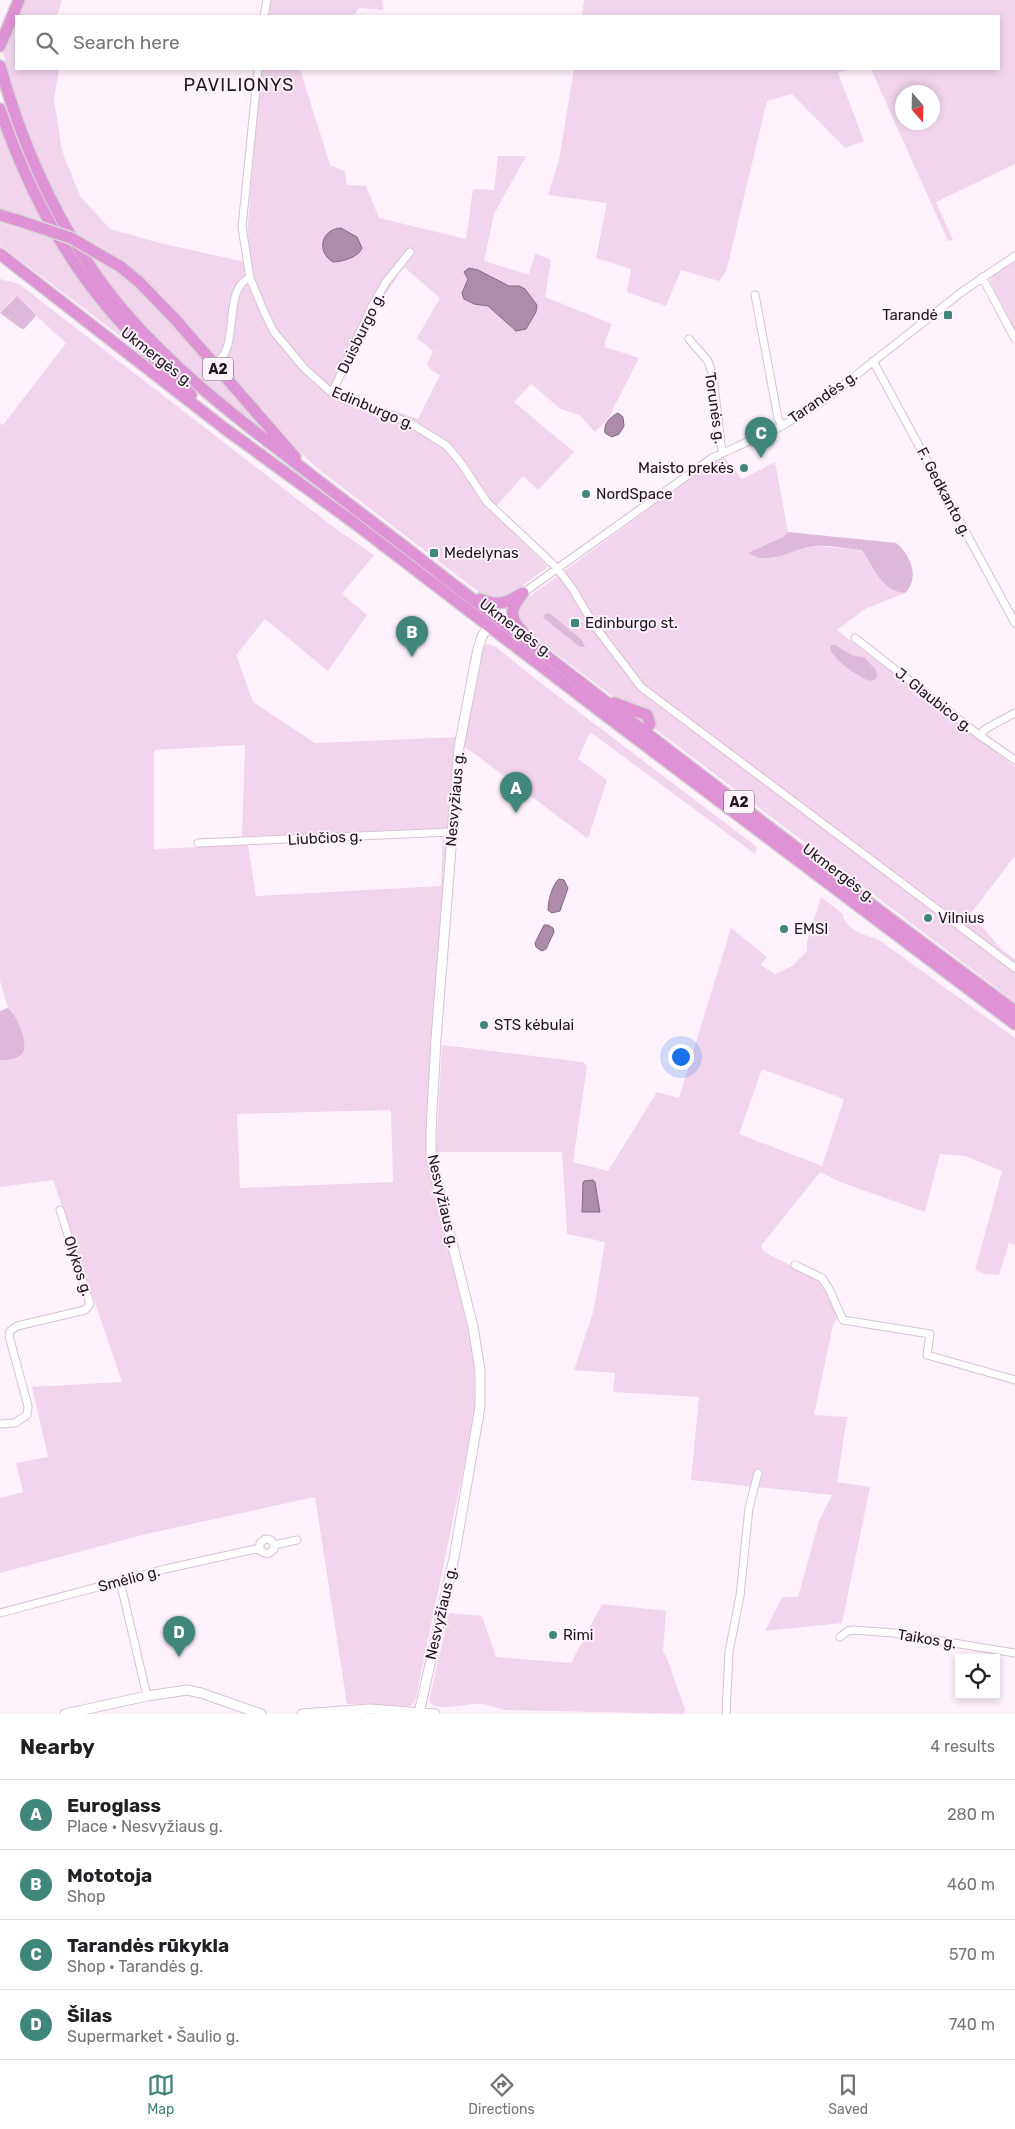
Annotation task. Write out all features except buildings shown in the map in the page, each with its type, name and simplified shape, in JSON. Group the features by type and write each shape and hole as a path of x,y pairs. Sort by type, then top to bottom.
{"highway":[{"path":"0,46 19,0"},
{"path":"0,66 20,131 39,176 67,229 106,288 146,335 186,376 311,475"},
{"path":"0,109 35,196 66,250 85,278 104,303 143,347 224,428"},
{"name":"A2","path":"0,215 72,238 121,267 157,300 311,475"},
{"name":"Ukmergės g.","path":"0,254 224,428 353,522 1015,1024"},
{"name":"Ukmergės g.","path":"311,475 605,700 647,715 650,724 645,730 1015,1011"},
{"path":"465,593 499,605 510,602 523,593"},
{"path":"523,593 513,608 513,618 538,648"},
{"path":"609,718 634,731 645,730"}],"street":[{"path":"264,15 267,0"},
{"name":"Edinburgo g.","path":"258,70 242,227 250,278 265,314 285,347 305,370 332,393 412,424 448,446 487,502 557,568 572,588 594,625 641,687 1015,968"},
{"name":"Duisburgo g.","path":"332,393 373,304 386,282 410,252"},
{"name":"Tarandės g.","path":"523,593 722,453 782,426 823,401 982,277 1015,256"},
{"path":"982,277 1015,339"},
{"path":"214,364 224,355 238,287 244,280 250,278"},
{"path":"755,295 778,418 782,426"},
{"name":"Torunės g.","path":"689,339 708,361 714,376 722,453"},
{"name":"F. Gedkanto g.","path":"873,361 1015,623"},
{"name":"Nesvyžiaus g.","path":"418,1714 454,1558 480,1407 479,1363 473,1326 431,1158 431,1131 459,747 478,649 482,636 489,626"},
{"name":"J. Glaubico g.","path":"854,638 979,735 1015,760"},
{"path":"979,735 987,728 1015,713"},
{"name":"Liubčios g.","path":"198,842 452,832"},
{"name":"Olykos g.","path":"0,1424 15,1423 28,1415 28,1406 9,1336 10,1331 17,1326 89,1308 90,1299 60,1210"},
{"path":"795,1265 822,1278 829,1289 842,1320 930,1334 927,1355 1015,1380"},
{"path":"726,1714 729,1652 740,1596 749,1508 758,1473"},
{"name":"Smėlio g.","path":"0,1613 165,1569 260,1548 260,1543 265,1539 271,1540 274,1545 297,1540"},
{"path":"120,1581 147,1696"},
{"name":"Taikos g.","path":"840,1637 848,1631 854,1630 894,1633 1015,1653"},
{"path":"65,1714 147,1696 187,1690 261,1714"},
{"path":"302,1714 370,1708 418,1714 435,1714"}],"shaded area":[{"path":"26,0 62,0 57,15 20,15"},
{"path":"270,0 382,0 383,10 359,8 354,15 267,15"},
{"path":"584,0 1015,0 1015,164 936,202 953,240 948,241 898,130 940,130 940,85 895,85 895,123 871,70 1000,70 1000,15 582,15"},
{"path":"15,28 15,70 59,70 54,99 62,151 80,196 110,229 160,243 245,262 260,70 300,70 330,165 345,171 347,185 366,186 379,218 466,239 473,189 494,190 498,156 526,156 494,214 484,261 529,275 535,253 551,260 545,297 612,324 605,341 605,347 639,358 608,419 595,432 579,415 561,409 531,384 514,402 574,452 538,490 523,476 492,511 548,567 503,600 488,599 317,468 299,451 164,297 139,273 108,251 78,234 50,184 23,121 3,53","holes":["404,267 440,298 417,338 433,351 427,364 431,370 440,375 418,419 336,391 379,304","474,268 509,286 519,286 513,330 492,308 470,303 463,297 468,279 467,276"]},
{"path":"574,70 848,70 838,73 864,141 845,148 792,94 767,101 726,272 719,281 681,270 666,306 627,292 631,269 596,258 607,203 548,195 559,160"},
{"path":"0,128 16,168 41,220 0,209"},
{"path":"0,223 51,237 77,277 128,342 0,245"},
{"path":"341,228 357,237 362,248 354,256 333,262 324,253 323,242 329,232"},
{"path":"91,254 140,291 162,312 263,428 207,386 168,351 121,299 98,269"},
{"path":"1015,261 1015,330 990,282 992,276"},
{"path":"469,268 478,270 509,286 519,286 525,289 537,305 536,312 526,329 516,331 488,306 474,304 464,299 462,293 468,279 464,272"},
{"path":"0,279 19,284 336,529 374,555 342,594 367,615 328,671 265,619 236,655 253,702 315,743 458,737 449,811 426,1138 430,1173 474,1357 475,1414 415,1702 410,1706 347,1704 315,1497 146,1534 0,1573 0,1498 23,1492 16,1463 48,1457 32,1387 122,1382 53,1180 0,1187 0,1060 3,1060 17,1022 13,1012 8,1008 0,981 0,423 3,425 66,343 15,297 0,312","holes":["245,745 242,837 443,828 441,886 256,896 248,845 154,849 154,750","391,1110 393,1182 240,1188 237,1114"]},
{"path":"17,296 35,314 35,317 24,329 0,313"},
{"path":"618,413 623,417 624,426 619,434 612,437 605,433 605,427 610,419"},
{"path":"724,457 742,479 775,462 788,532 783,537 749,553 774,558 797,549 817,546 862,550 874,571 884,583 897,592 905,593 865,609 837,630 1015,767 1015,856 971,913 1001,949 1015,959 1015,1002 654,728 654,717 648,709 619,701 519,626 517,611 526,599 710,464","holes":["835,645 854,656 869,681 836,657"]},
{"path":"788,532 896,543 906,554 912,567 913,574 910,587 905,593 897,592 890,588 879,578 862,550 815,546 781,556 765,558 756,557 748,553 783,537"},
{"path":"547,613 582,640 585,647 580,647 545,619 543,617"},
{"path":"488,644 496,647 757,847 755,854 590,732 578,759 607,780 588,839 464,746 481,649 484,645"},
{"path":"831,645 835,645 854,656 864,657 876,670 877,676 875,680 869,681 847,668 833,654 830,649"},
{"path":"559,879 564,880 568,888 560,911 552,913 548,910 550,898 552,889"},
{"path":"821,897 843,914 844,919 851,928 879,940 1015,1038 1015,1245 1009,1243 999,1275 985,1274 975,1270 1002,1171 965,1156 940,1154 925,1212 840,1182 820,1172 761,1246 764,1252 822,1281 838,1317 833,1325 814,1415 847,1417 837,1482 870,1487 842,1623 765,1631 782,1597 798,1597 819,1521 832,1495 691,1480 699,1397 613,1392 615,1373 574,1370 594,1309 605,1242 567,1234 562,1152 436,1152 442,1045 583,1062 587,1066 573,1162 608,1171 657,1092 679,1098 731,928 767,957 761,965 775,974 792,966 807,951 807,942","holes":["762,1069 844,1099 822,1166 739,1134"]},
{"path":"544,925 553,928 554,932 546,949 542,951 536,947 535,943"},
{"path":"8,1008 15,1016 21,1030 24,1050 18,1057 0,1060 0,1011"},
{"path":"593,1180 595,1182 600,1212 582,1212 583,1183 584,1181"},
{"path":"602,1604 666,1611 663,1652 685,1709 684,1714 505,1710 482,1704 439,1707 429,1701 449,1613 482,1616 496,1657 571,1663"}],"place":[{"name":"Tarandė","path":"948,315"},
{"name":"Tarandės rūkykla","path":"761,458"},
{"name":"Maisto prekės","path":"744,468"},
{"name":"NordSpace","path":"586,494"},
{"name":"Medelynas","path":"434,553"},
{"name":"Edinburgo st.","path":"575,623"},
{"name":"Mototoja","path":"412,657"},
{"name":"Euroglass","path":"516,813"},
{"name":"Vilnius","path":"928,918"},
{"name":"EMSI","path":"784,929"},
{"name":"STS kėbulai","path":"484,1025"},
{"name":"Rimi","path":"553,1635"},
{"name":"Šilas","path":"179,1657"}],"district":[{"name":"PAVILIONYS","path":"239,85"}]}
